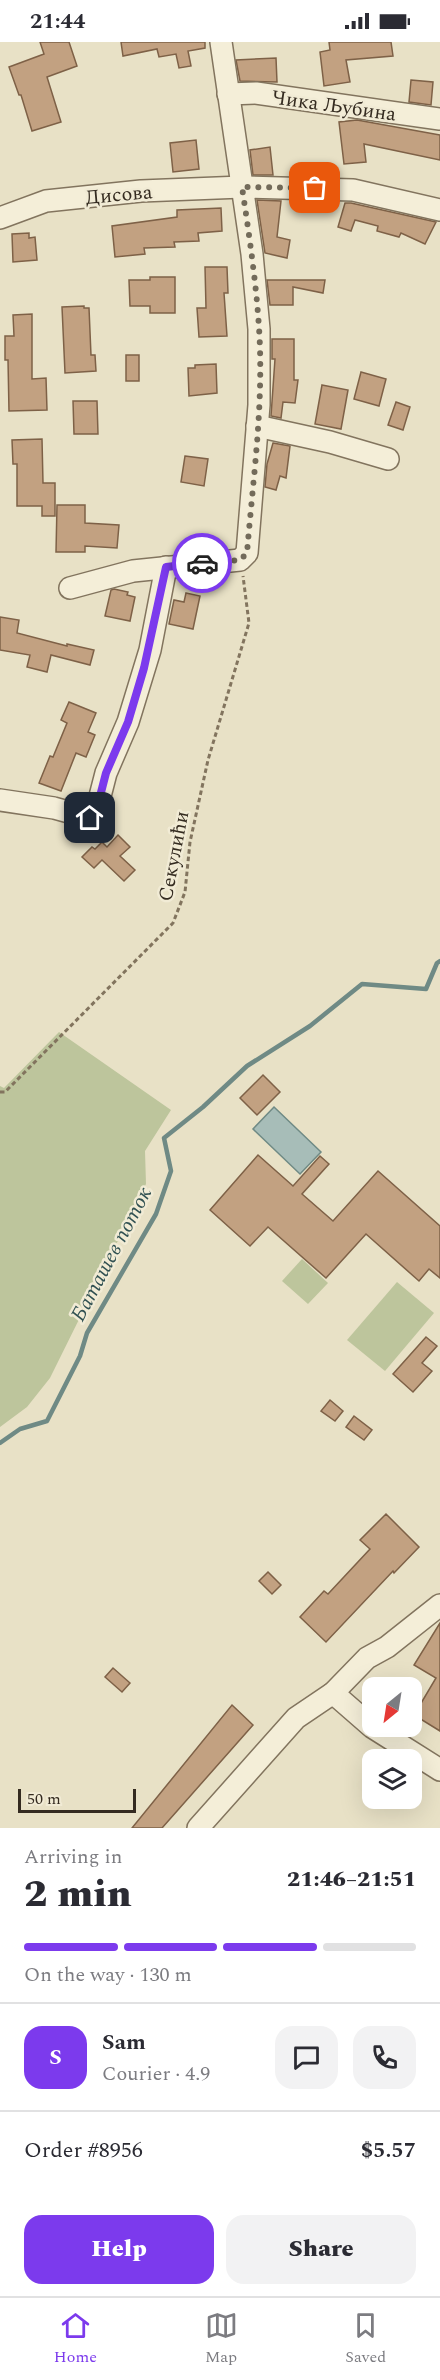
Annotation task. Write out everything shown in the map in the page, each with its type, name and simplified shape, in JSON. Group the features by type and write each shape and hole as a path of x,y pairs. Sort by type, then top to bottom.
{"street":[{"path":"70,588 133,571 240,560 247,553 258,426 259,329 252,254 221,42"},
{"name":"Чика Љубина","path":"228,94 256,93 440,120"},
{"name":"Дисова","path":"0,218 46,201 141,191 242,187 353,190 440,210"},
{"path":"258,426 330,442 388,459"},
{"path":"0,800 54,808 90,818 98,804 106,773 128,722 150,650 166,567"},
{"path":"198,1828 296,1718 333,1693 367,1658 387,1647 440,1605"},
{"path":"333,1693 372,1727 440,1770"}],"path":[{"name":"Секулићи","path":"0,1092 5,1092 173,923 185,892 190,842 208,760 249,622 240,560"}],"green space":[{"path":"59,1032 171,1110 145,1151 146,1184 50,1378 27,1407 0,1427 0,1086 4,1088"},
{"path":"302,1259 328,1283 308,1304 282,1281"},
{"path":"397,1282 434,1313 385,1371 347,1340"}],"water":[{"path":"274,1107 321,1152 300,1174 253,1129"}],"building":[{"path":"40,42 69,42 77,66 47,77 61,122 32,131 21,95 19,95 9,67 44,54"},
{"path":"121,42 205,42 205,48 188,51 191,66 179,68 176,54 159,57 157,49 123,56"},
{"path":"329,42 391,42 393,56 346,60 350,82 324,86 320,52 330,50"},
{"path":"276,58 277,82 240,81 236,60"},
{"path":"411,80 433,82 431,105 409,102"},
{"path":"357,120 440,135 440,160 364,144 366,162 344,164 339,122"},
{"path":"196,140 199,169 173,172 170,143"},
{"path":"270,147 273,175 253,175 250,150"},
{"path":"257,200 281,201 277,237 290,240 287,258 265,253"},
{"path":"345,203 436,222 425,244 401,233 399,237 377,231 378,226 355,220 351,231 338,227"},
{"path":"221,208 222,231 198,233 199,241 174,242 175,247 144,248 145,254 115,257 112,226 177,217 177,210"},
{"path":"29,233 29,238 35,237 37,260 13,262 12,234"},
{"path":"205,267 227,267 228,293 224,293 227,336 199,337 197,308 206,308"},
{"path":"150,277 175,277 175,313 150,313 150,306 130,306 129,280 150,280"},
{"path":"267,280 325,280 323,293 293,287 293,305 270,305"},
{"path":"84,306 84,308 89,308 91,355 95,355 96,371 65,373 62,307"},
{"path":"32,314 32,379 46,378 47,410 9,411 5,336 14,336 13,315"},
{"path":"272,339 294,339 294,380 298,380 295,403 283,402 281,418 271,416 275,359 272,359"},
{"path":"126,355 139,355 139,381 126,381"},
{"path":"216,364 217,393 189,396 188,368 195,368 195,365"},
{"path":"361,372 386,379 379,406 354,399"},
{"path":"322,385 348,390 341,429 315,424"},
{"path":"73,401 97,401 98,434 74,434"},
{"path":"396,402 410,407 403,430 388,425"},
{"path":"42,439 43,483 55,483 55,516 42,516 42,506 17,506 17,464 13,464 12,440"},
{"path":"273,443 290,446 286,478 280,476 276,490 265,487 267,464"},
{"path":"185,456 208,459 204,486 181,482"},
{"path":"57,505 85,505 85,523 119,525 117,548 85,546 85,552 56,552"},
{"path":"111,590 128,592 127,595 135,597 130,621 105,616"},
{"path":"186,593 200,596 193,629 169,624 174,600 184,602"},
{"path":"0,617 19,620 17,633 67,646 67,644 94,650 90,665 51,655 47,672 27,667 30,655 0,650"},
{"path":"69,702 96,713 88,732 95,735 86,757 76,753 61,791 39,783 67,723 61,720"},
{"path":"118,835 130,847 120,856 135,870 124,881 102,860 94,868 82,857 92,847 95,849 102,842 107,847"},
{"path":"263,1075 280,1092 257,1115 240,1098"},
{"path":"258,1155 293,1186 320,1156 329,1164 302,1194 333,1221 378,1171 440,1226 440,1278 429,1269 419,1281 366,1234 326,1278 268,1227 250,1246 210,1210"},
{"path":"426,1337 437,1346 422,1363 432,1371 413,1392 393,1374"},
{"path":"330,1400 343,1411 335,1421 321,1411"},
{"path":"354,1416 372,1430 364,1440 346,1427"},
{"path":"386,1514 419,1547 326,1642 300,1617 324,1591 328,1594 370,1549 360,1540"},
{"path":"268,1572 281,1585 272,1594 259,1581"},
{"path":"440,1623 440,1731 422,1720 422,1702 436,1678 414,1665"},
{"path":"113,1668 130,1683 122,1692 105,1677"},
{"path":"232,1705 253,1725 162,1828 132,1828"}],"waterway":[{"name":"Баташев поток","path":"0,1443 20,1429 47,1421 80,1356 87,1333 156,1214 171,1171 164,1138 203,1107 247,1066 310,1026 362,984 426,989 440,961"}],"way so far":[{"path":"202,563 240,560 247,553 259,405 259,329 252,254 242,187 315,188"}],"route":[{"path":"90,818 98,804 106,773 128,722 150,650 166,567 202,563"}]}
